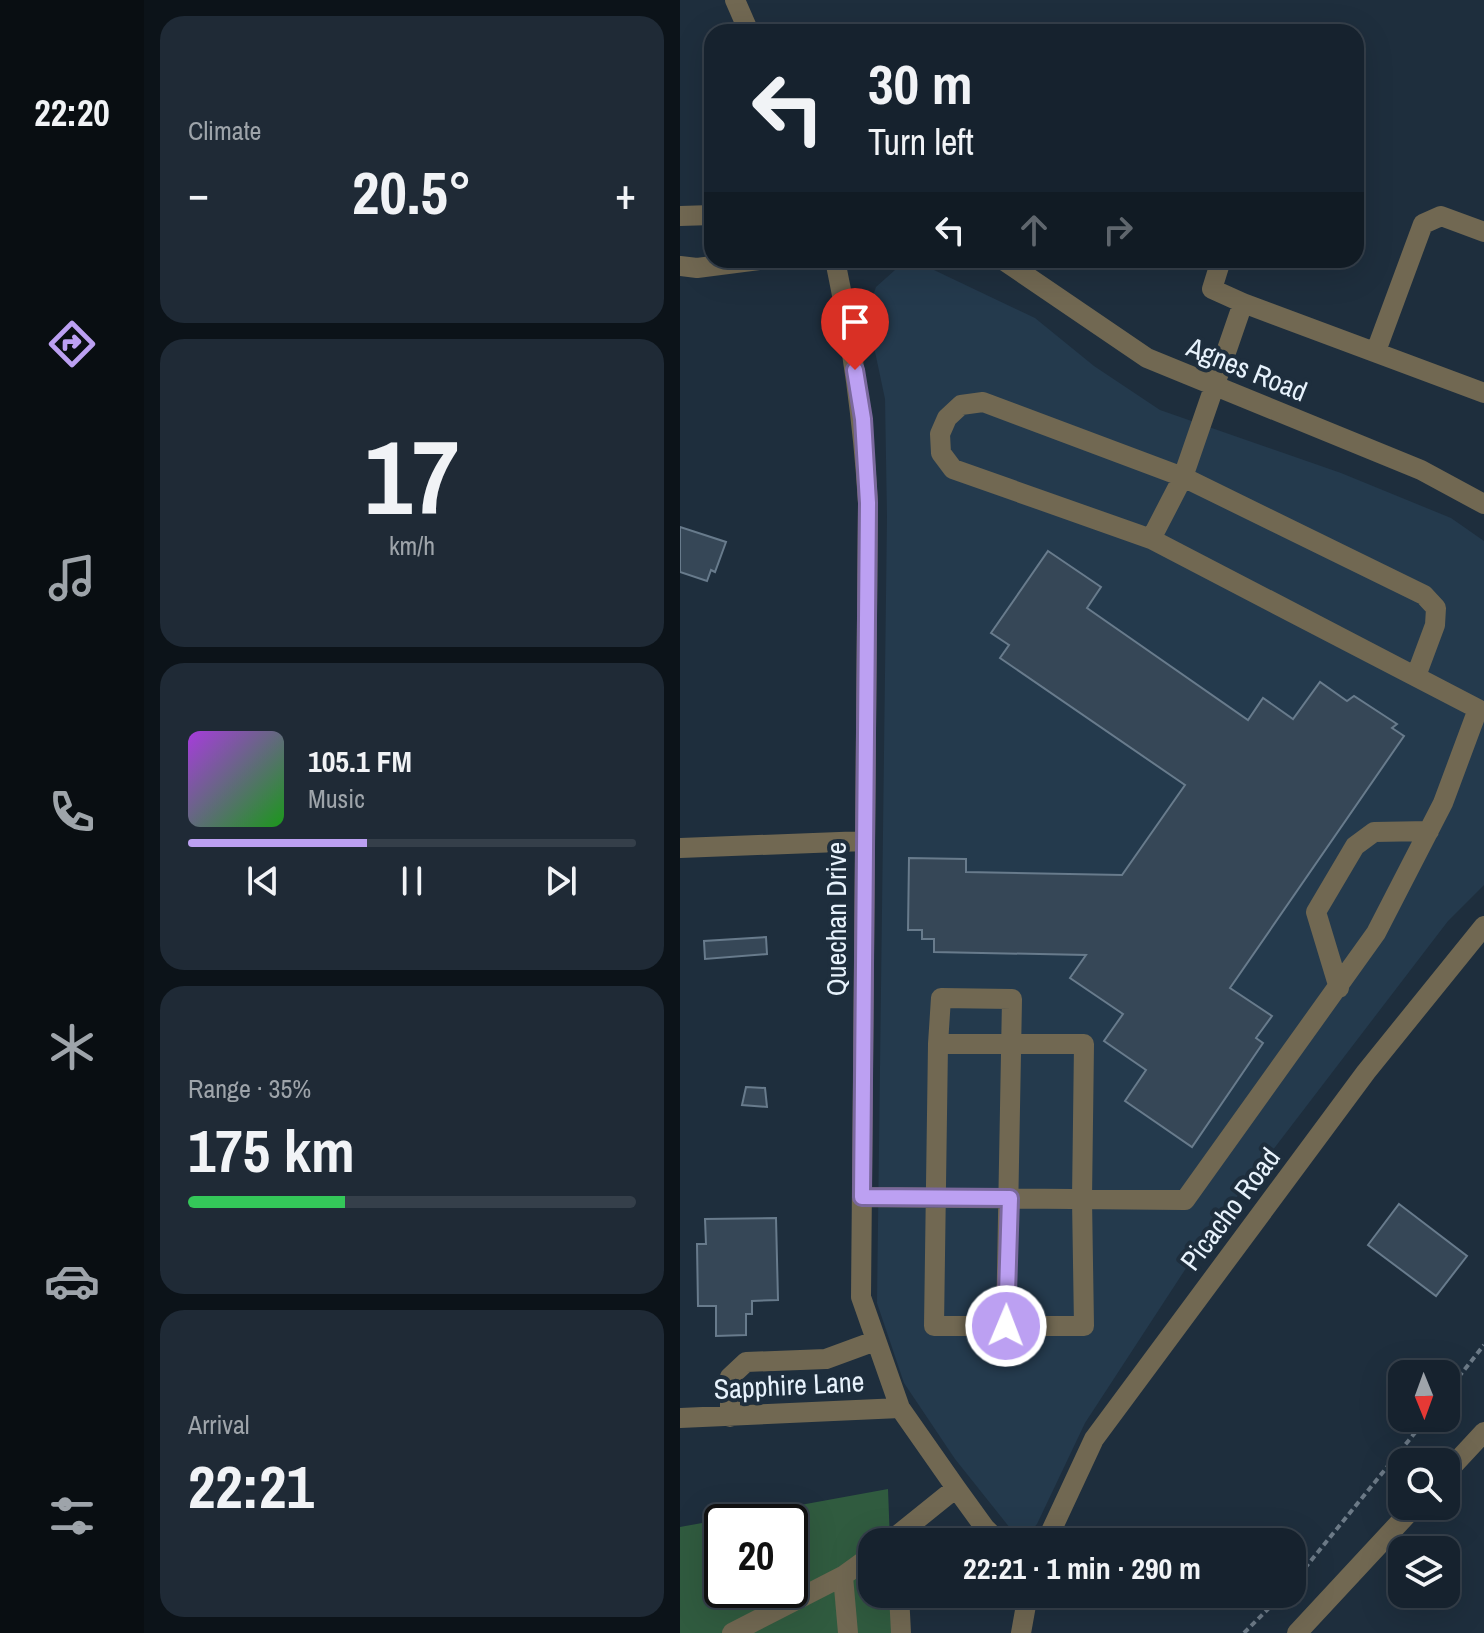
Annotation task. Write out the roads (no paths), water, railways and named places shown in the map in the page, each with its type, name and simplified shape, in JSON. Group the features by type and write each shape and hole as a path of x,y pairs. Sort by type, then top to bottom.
{"street":[{"path":"735,0 746,24"},
{"path":"680,216 704,215"},
{"path":"1376,351 1423,224 1441,216 1484,232"},
{"path":"680,266 704,267"},
{"name":"Quechan Drive","path":"837,268 863,419 868,503 861,1297 900,1408 985,1528"},
{"name":"Agnes Road","path":"1015,268 1147,358 1421,470 1484,504"},
{"path":"1219,268 1212,289 1484,393"},
{"path":"1151,539 1183,477 1243,303"},
{"path":"862,1197 1185,1200 1376,933 1429,831 1481,700 1416,676 1151,539 953,469 941,453 940,434 947,418 961,405 983,402 1183,477 1424,595 1436,608 1436,617 1416,676"},
{"path":"1339,988 1316,912 1355,846 1374,832 1429,831"},
{"path":"680,848 865,841"},
{"name":"Picacho Road","path":"1053,1528 1094,1439 1366,1072 1484,926"},
{"path":"938,1044 1012,1044 1084,1044 1084,1326 1006,1326 934,1326 938,1044 941,998 1012,999 1012,1044 1010,1198 1006,1326"},
{"path":"730,1417 730,1377 746,1362 826,1359 875,1341"},
{"name":"Sapphire Lane","path":"680,1418 900,1408"},
{"path":"1460,1458 1484,1432"},
{"path":"908,1528 956,1488"},
{"path":"1297,1633 1402,1520"},
{"path":"732,1633 843,1576 858,1565"},
{"path":"843,1576 848,1633"},
{"path":"900,1608 901,1633"},
{"path":"1021,1633 1025,1608"}]}
